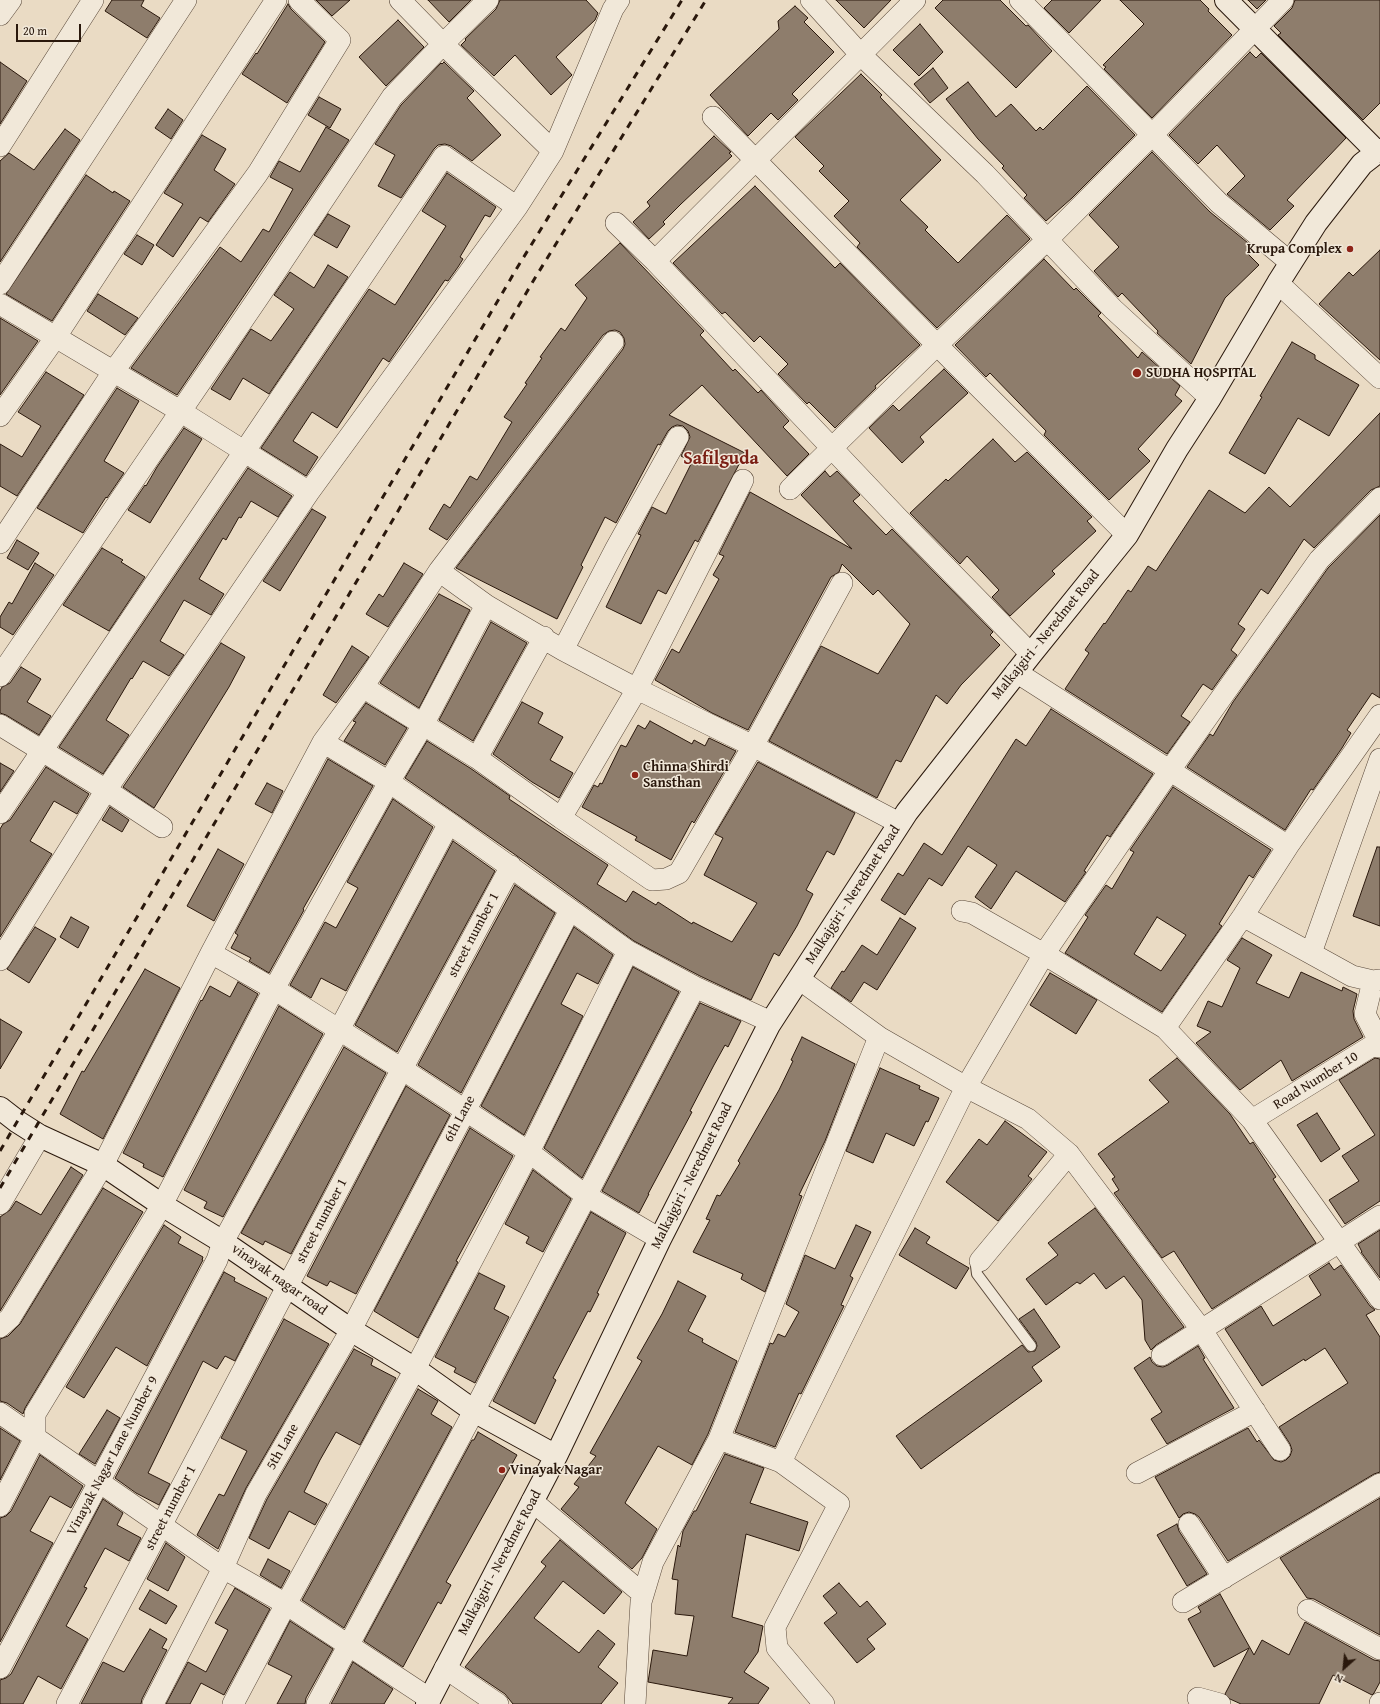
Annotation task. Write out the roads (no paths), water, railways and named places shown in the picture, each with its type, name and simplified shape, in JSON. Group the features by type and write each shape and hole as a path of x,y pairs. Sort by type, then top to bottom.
{"main road":[{"path":"1226,0 1254,30 1378,151"},
{"name":"Malkajgiri - Neredmet Road","path":"429,1701 556,1456 660,1239 771,1022 899,823 1016,672 1127,535 1177,449 1210,398 1278,283 1316,223 1362,164 1378,151"},
{"name":"vinayak nagar road","path":"0,1108 40,1136 103,1165 162,1205 223,1242 351,1330 415,1369 474,1411 556,1456"}],"street":[{"path":"0,16 10,0"},
{"path":"0,146 93,0"},
{"path":"0,284 186,0"},
{"path":"0,416 55,338 276,0"},
{"path":"0,543 113,372 258,173 340,40 299,0"},
{"path":"400,0 553,151"},
{"path":"0,676 262,292 392,97 488,0"},
{"path":"811,0 860,54 985,174 1113,309 1210,398"},
{"path":"655,261 915,0"},
{"path":"1020,0 1219,203 1291,263"},
{"path":"790,489 1048,239 1152,135 1283,0"},
{"path":"0,960 106,790 309,492 517,207 553,151 612,3"},
{"path":"713,117 937,345 1127,535"},
{"path":"0,813 444,156 517,207"},
{"path":"616,223 655,261 832,447 896,517 1031,654"},
{"path":"1278,283 1380,378"},
{"path":"0,304 180,411 309,492"},
{"path":"0,1327 10,1318 103,1165 211,953 324,742 363,687 439,571 613,342"},
{"path":"563,650 616,548 678,437"},
{"path":"561,818 637,689 743,480"},
{"path":"781,1462 966,1087 1044,954 1170,770 1318,560 1380,498"},
{"path":"439,571 486,605 544,637 563,650 637,689 753,746 899,823"},
{"path":"363,687 423,726 477,758 652,880 666,878 679,873 753,746 842,584"},
{"path":"0,1506 35,1438 35,1414 162,1205 274,989 389,782 423,726 486,605"},
{"path":"477,758 544,637"},
{"path":"1016,672 1288,846"},
{"path":"1165,1028 1243,916 1288,846 1380,715"},
{"path":"0,725 106,790 162,827"},
{"path":"324,742 389,782 449,823 628,951 695,987 771,1022"},
{"path":"1311,953 1380,759"},
{"name":"Vinayak Nagar Lane Number 9","path":"0,1668 217,1260 223,1242 339,1030 449,823"},
{"name":"street number 1","path":"68,1704 402,1069 511,866"},
{"name":"6th Lane","path":"351,1330 570,910"},
{"path":"962,911 972,913 1044,954 1165,1028 1252,1120 1380,1299"},
{"path":"1243,916 1352,976 1376,981 1365,1014 1380,1043"},
{"path":"233,1704 415,1369 529,1152 628,951"},
{"path":"211,953 274,989 402,1069 464,1111 529,1152 585,1195 660,1239"},
{"path":"799,979 879,1037 966,1087 1028,1119 1069,1154 1201,1329 1280,1450"},
{"path":"317,1704 350,1646 474,1411 585,1195 695,987"},
{"path":"635,1704 641,1602 653,1562 719,1439 879,1037"},
{"name":"Road Number 10","path":"1252,1120 1372,1046 1380,1047"},
{"path":"0,1204 40,1136"},
{"path":"980,1261 1069,1154"},
{"path":"1162,1355 1380,1216"},
{"name":"5th Lane","path":"153,1704 223,1568 256,1494 351,1330"},
{"path":"1137,1473 1255,1410"},
{"path":"0,1413 100,1481 223,1568 286,1604 429,1701"},
{"path":"719,1439 781,1462 839,1504 775,1627 778,1648 824,1704"},
{"path":"1183,1602 1380,1484"},
{"path":"532,1501 643,1594"},
{"path":"1189,1524 1224,1578"},
{"path":"1308,1610 1380,1649"},
{"path":"445,1668 498,1704"},
{"path":"1198,1698 1220,1704"}],"lane":[{"path":"980,1261 976,1266 977,1274 1031,1346"}],"railway":[{"path":"0,1151 517,268 682,0"},
{"path":"0,1188 535,278 706,0"}],"place":[{"name":"Krupa Complex","path":"1350,249"},
{"name":"SUDHA HOSPITAL","path":"1137,373"},
{"name":"Chinna Shirdi Sansthan","path":"635,775"},
{"name":"Vinayak Nagar","path":"502,1470"}],"district":[{"name":"Safilguda","path":"721,459"}]}
